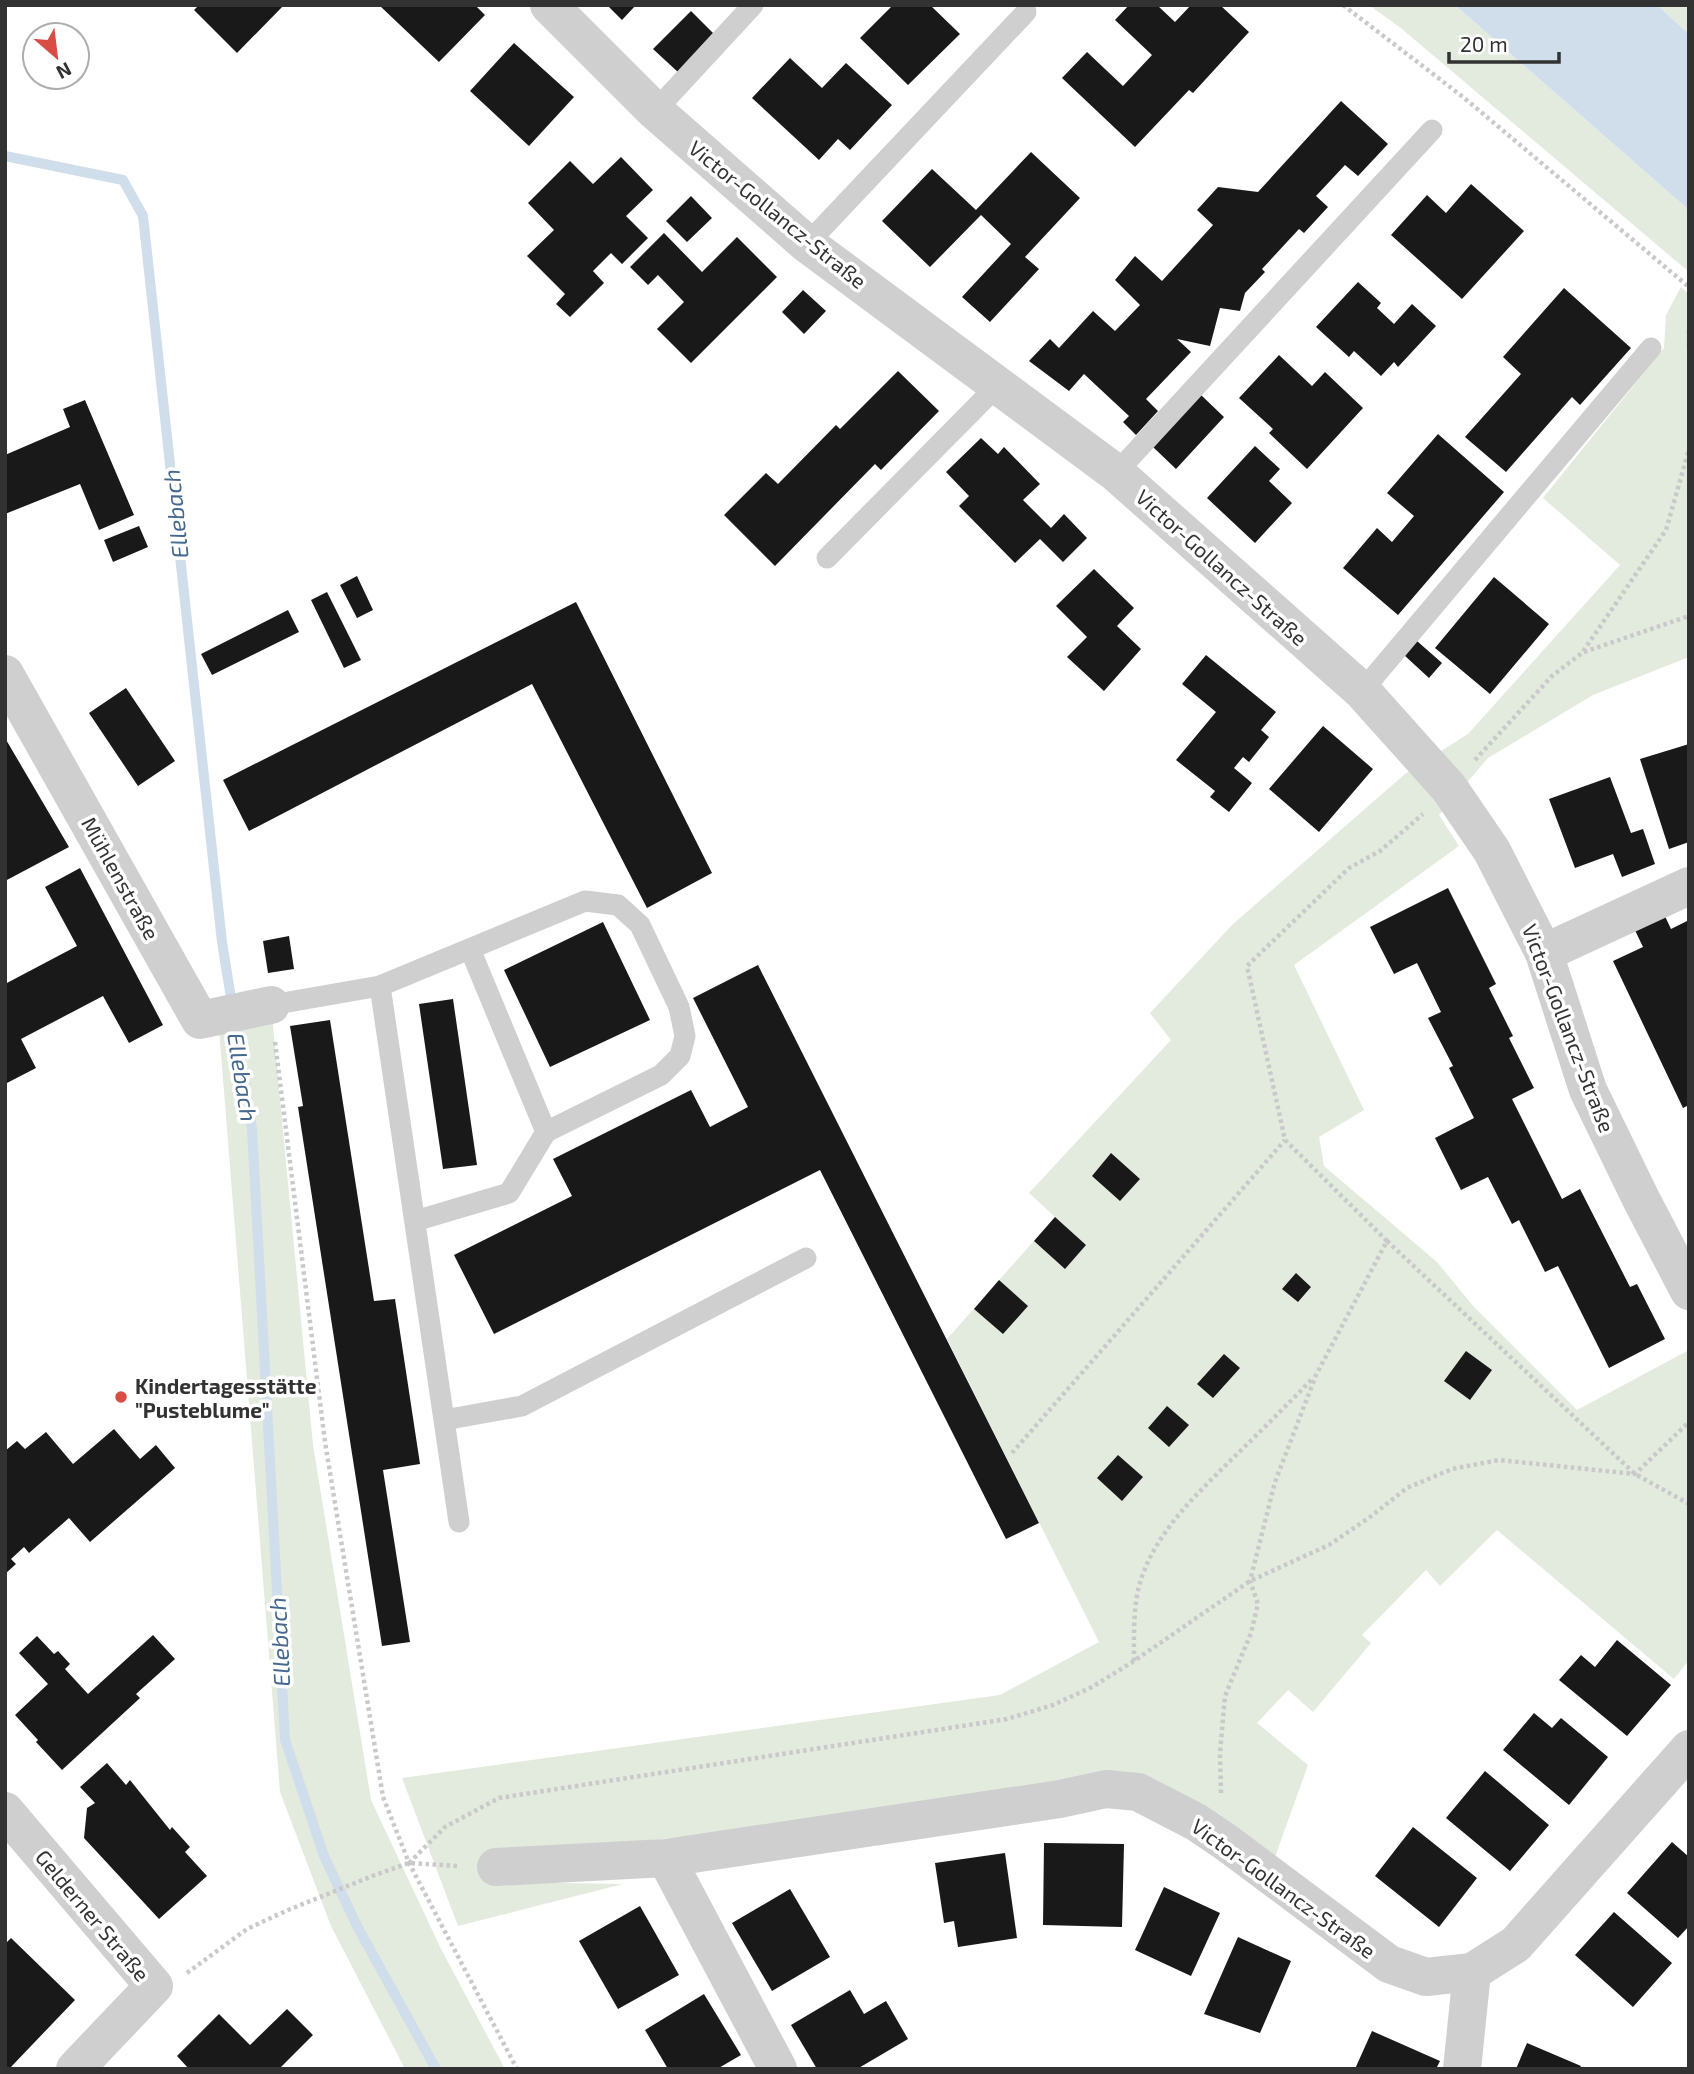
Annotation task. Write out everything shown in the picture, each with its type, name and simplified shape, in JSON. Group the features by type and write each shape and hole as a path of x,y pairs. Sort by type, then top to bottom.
{"street":[{"name":"Victor-Gollancz-Straße","path":"550,5 655,111 807,244 1116,473 1362,691 1449,788 1492,851 1544,953 1588,1090 1689,1291"},
{"name":"Mühlenstraße","path":"5,674 200,1020 247,1010"},
{"path":"1544,953 1689,886"},
{"name":"Victor-Gollancz-Straße","path":"496,1867 666,1858 1060,1799 1106,1789 1138,1792 1196,1822 1227,1843 1389,1964 1426,1978 1472,1972 1516,1944 1689,1749"},
{"name":"Gelderner Straße","path":"5,1811 154,1986"},
{"path":"666,1858 778,2069"},
{"path":"1462,2069 1472,1972"},
{"path":"75,2069 154,1986"}],"lane":[{"path":"655,111 753,5"},
{"path":"807,244 1026,12"},
{"path":"1116,473 1432,130"},
{"path":"1362,691 1651,348"},
{"path":"827,558 998,385"},
{"path":"247,1010 380,986 584,901 618,905 639,925 679,1007 685,1037 680,1056 661,1075 546,1132 509,1194 415,1221"},
{"path":"470,949 546,1132"},
{"path":"380,986 459,1522"},
{"path":"444,1420 522,1406 806,1258"}],"path":[{"path":"1343,5 1463,97 1689,287"},
{"path":"1689,330 1689,347"},
{"path":"1689,449 1666,530 1582,653 1552,676 1414,823 1389,844 1349,868 1247,966 1285,1140 1387,1241 1635,1474 1689,1504"},
{"path":"1582,653 1689,616"},
{"path":"247,1010 324,1442 383,1797 409,1863 517,2069"},
{"path":"1012,1452 1285,1140"},
{"path":"1227,1843 1221,1804 1220,1753 1225,1696 1251,1633 1258,1604 1250,1581 1275,1482 1316,1375 1387,1241"},
{"path":"1134,1661 1137,1597 1152,1552 1174,1519 1316,1375"},
{"path":"409,1863 445,1827 499,1798 1007,1719 1063,1701 1134,1661 1250,1581 1329,1545 1408,1488 1452,1469 1499,1460 1635,1474 1689,1422"},
{"path":"154,1986 190,1971 247,1929 288,1910 409,1863 496,1867"}],"shaded area":[{"path":"1369,5 1455,5 1689,210 1689,272 1402,29"},
{"path":"1657,5 1689,5 1689,34"},
{"path":"1681,287 1689,294 1689,657 1593,695 1488,758 1439,815 1459,846 1294,965 1364,1110 1319,1137 1324,1166 1437,1262 1474,1307 1577,1410 1689,1350 1689,1660 1674,1679 1497,1530 1440,1586 1426,1570 1362,1635 1371,1643 1313,1712 1288,1690 1257,1723 1308,1765 1275,1857 1179,1793 496,1854 486,1882 623,1884 458,1926 402,1778 1000,1695 1099,1642 947,1339 1055,1217 1029,1193 1171,1040 1150,1013 1232,925 1405,774 1468,734 1620,565 1543,498 1664,348 1666,315"},
{"path":"271,1005 313,1445 371,1800 441,1949 505,2069 405,2069 331,1926 280,1792 218,1016"}],"water":[{"path":"1455,5 1657,5 1689,34 1689,210"}],"building":[{"path":"199,5 284,5 237,53 194,10"},
{"path":"379,5 475,5 485,15 439,62"},
{"path":"607,5 636,5 622,20"},
{"path":"893,5 930,5 960,34 908,85 860,38"},
{"path":"1129,5 1157,5 1175,22 1191,5 1220,5 1249,32 1193,93 1189,90 1135,147 1062,78 1087,52 1123,86 1152,55 1115,20"},
{"path":"691,11 715,35 679,73 653,49"},
{"path":"514,43 574,97 529,146 470,91"},
{"path":"790,58 822,88 846,63 892,105 850,150 838,139 819,160 752,98"},
{"path":"1341,101 1388,144 1358,176 1345,165 1316,196 1328,207 1304,233 1299,229 1262,269 1265,272 1245,293 1240,311 1220,308 1210,346 1177,339 1191,352 1146,399 1158,411 1136,435 1123,422 1129,416 1084,374 1069,391 1029,361 1050,339 1059,348 1093,311 1115,331 1140,305 1115,280 1135,256 1162,281 1213,225 1197,210 1218,187 1258,192"},
{"path":"1031,152 1080,198 1025,257 1039,269 990,322 962,297 1011,244 981,215 930,267 882,221 932,169 976,210"},
{"path":"621,157 653,190 626,216 648,238 622,264 611,253 593,271 604,283 570,317 556,304 565,294 527,256 554,230 528,203 570,161 593,184"},
{"path":"1471,184 1524,231 1462,299 1391,235 1427,195 1446,213"},
{"path":"691,196 712,218 687,242 666,221"},
{"path":"664,233 702,272 737,237 777,277 691,363 657,329 684,302 658,275 648,285 630,267"},
{"path":"1358,282 1381,303 1377,308 1394,324 1412,304 1436,326 1398,367 1394,362 1381,376 1354,351 1349,357 1316,327"},
{"path":"1564,288 1631,348 1580,405 1572,397 1506,472 1465,437 1521,374 1503,357"},
{"path":"803,290 826,311 804,334 782,312"},
{"path":"1279,355 1312,386 1325,372 1363,408 1307,469 1269,433 1273,429 1239,398"},
{"path":"898,371 939,411 881,470 875,464 775,566 724,515 766,473 778,484 836,425 840,429"},
{"path":"1201,395 1224,417 1176,469 1153,447"},
{"path":"85,400 134,515 99,530 80,484 5,514 5,455 70,427 63,409"},
{"path":"1438,434 1504,492 1398,615 1343,568 1377,528 1392,542 1414,516 1387,493"},
{"path":"981,438 998,454 1004,447 1040,484 1023,500 1051,528 1064,514 1087,538 1063,562 1040,539 1015,563 959,506 969,496 946,472"},
{"path":"1255,446 1280,469 1269,481 1292,503 1255,543 1207,498"},
{"path":"139,526 148,547 113,562 104,540"},
{"path":"1094,569 1134,608 1117,626 1141,649 1104,691 1067,657 1087,637 1056,606"},
{"path":"357,576 373,610 357,618 340,585"},
{"path":"1494,577 1549,624 1490,694 1435,648"},
{"path":"327,592 361,660 344,668 311,600"},
{"path":"576,602 712,873 647,908 532,684 249,831 223,780"},
{"path":"288,610 299,632 212,675 201,654"},
{"path":"1417,641 1442,663 1429,678 1404,655"},
{"path":"1206,655 1276,712 1261,730 1269,737 1249,762 1243,757 1234,768 1252,783 1229,812 1210,797 1215,791 1176,760 1216,712 1182,684"},
{"path":"126,688 175,761 138,786 89,713"},
{"path":"1323,726 1373,769 1319,832 1269,789"},
{"path":"5,738 69,847 5,881"},
{"path":"1689,744 1689,842 1669,849 1640,759"},
{"path":"1610,777 1631,833 1643,829 1655,864 1622,877 1613,854 1575,868 1549,799"},
{"path":"80,868 163,1025 129,1043 103,996 21,1039 36,1068 5,1084 5,984 77,946 45,887"},
{"path":"1448,888 1496,984 1489,988 1513,1036 1509,1038 1534,1088 1512,1099 1562,1199 1580,1189 1630,1287 1637,1284 1665,1339 1609,1368 1558,1266 1545,1272 1519,1220 1512,1224 1488,1177 1461,1190 1435,1138 1474,1118 1449,1068 1453,1066 1428,1018 1441,1012 1417,963 1394,974 1370,927"},
{"path":"1663,912 1671,929 1689,920 1689,1105 1683,1108 1613,961 1643,947 1633,926"},
{"path":"603,922 650,1020 550,1067 504,970"},
{"path":"289,936 294,969 268,973 263,941"},
{"path":"758,965 1039,1523 1006,1539 820,1170 494,1334 454,1255 572,1196 553,1159 691,1090 710,1127 748,1107 693,998"},
{"path":"453,999 477,1165 443,1169 419,1004"},
{"path":"330,1020 374,1301 395,1299 420,1464 383,1470 410,1642 382,1646 298,1107 303,1106 290,1026"},
{"path":"1111,1153 1140,1179 1120,1201 1092,1176"},
{"path":"1055,1217 1086,1245 1065,1269 1034,1241"},
{"path":"1296,1273 1311,1287 1298,1302 1282,1289"},
{"path":"999,1280 1028,1306 1003,1334 974,1309"},
{"path":"1466,1351 1492,1370 1470,1400 1444,1381"},
{"path":"1224,1354 1240,1368 1213,1398 1197,1384"},
{"path":"1167,1406 1189,1425 1169,1447 1148,1428"},
{"path":"114,1429 140,1459 156,1445 175,1468 90,1542 69,1518 29,1553 24,1547 11,1559 16,1564 5,1574 5,1451 17,1441 25,1449 46,1432 73,1464"},
{"path":"1118,1455 1143,1477 1122,1501 1097,1478"},
{"path":"153,1635 175,1659 136,1694 140,1698 62,1770 15,1715 48,1684 19,1653 37,1636 54,1654 58,1651 70,1664 65,1669 88,1694"},
{"path":"1617,1640 1671,1685 1627,1736 1559,1680 1581,1655 1595,1667"},
{"path":"1534,1713 1552,1728 1561,1718 1608,1757 1569,1805 1503,1750"},
{"path":"107,1763 126,1785 130,1780 170,1830 172,1827 190,1847 185,1852 207,1876 159,1919 84,1838 87,1808 95,1803 80,1787"},
{"path":"1485,1771 1549,1825 1510,1871 1446,1818"},
{"path":"1413,1827 1477,1878 1439,1927 1375,1876"},
{"path":"1672,1842 1689,1857 1689,1926 1678,1938 1627,1893"},
{"path":"1044,1843 1124,1844 1122,1927 1043,1925"},
{"path":"1005,1853 1017,1938 958,1947 954,1921 944,1923 935,1863"},
{"path":"1164,1887 1220,1913 1191,1976 1135,1950"},
{"path":"790,1889 830,1957 772,1991 732,1923"},
{"path":"640,1906 679,1975 618,2009 579,1941"},
{"path":"1614,1912 1672,1963 1633,2007 1575,1955"},
{"path":"1238,1937 1291,1961 1260,2033 1204,2014"},
{"path":"11,1938 75,2000 9,2069 5,2069 5,1944"},
{"path":"850,1990 864,2014 886,2001 908,2039 857,2069 817,2069 791,2025"},
{"path":"704,1994 741,2055 717,2069 668,2069 645,2030"},
{"path":"287,2009 313,2035 279,2069 189,2069 177,2056 219,2014 250,2045"},
{"path":"1372,2031 1440,2061 1436,2069 1355,2069"},
{"path":"1527,2043 1581,2066 1579,2069 1516,2069"}],"waterway":[{"name":"Ellebach","path":"5,156 123,180 143,216 222,942 252,1129 285,1740 324,1856 357,1926 436,2069"}],"place":[{"name":"Kindertagesstätte \"Pusteblume\"","path":"121,1397"}]}
